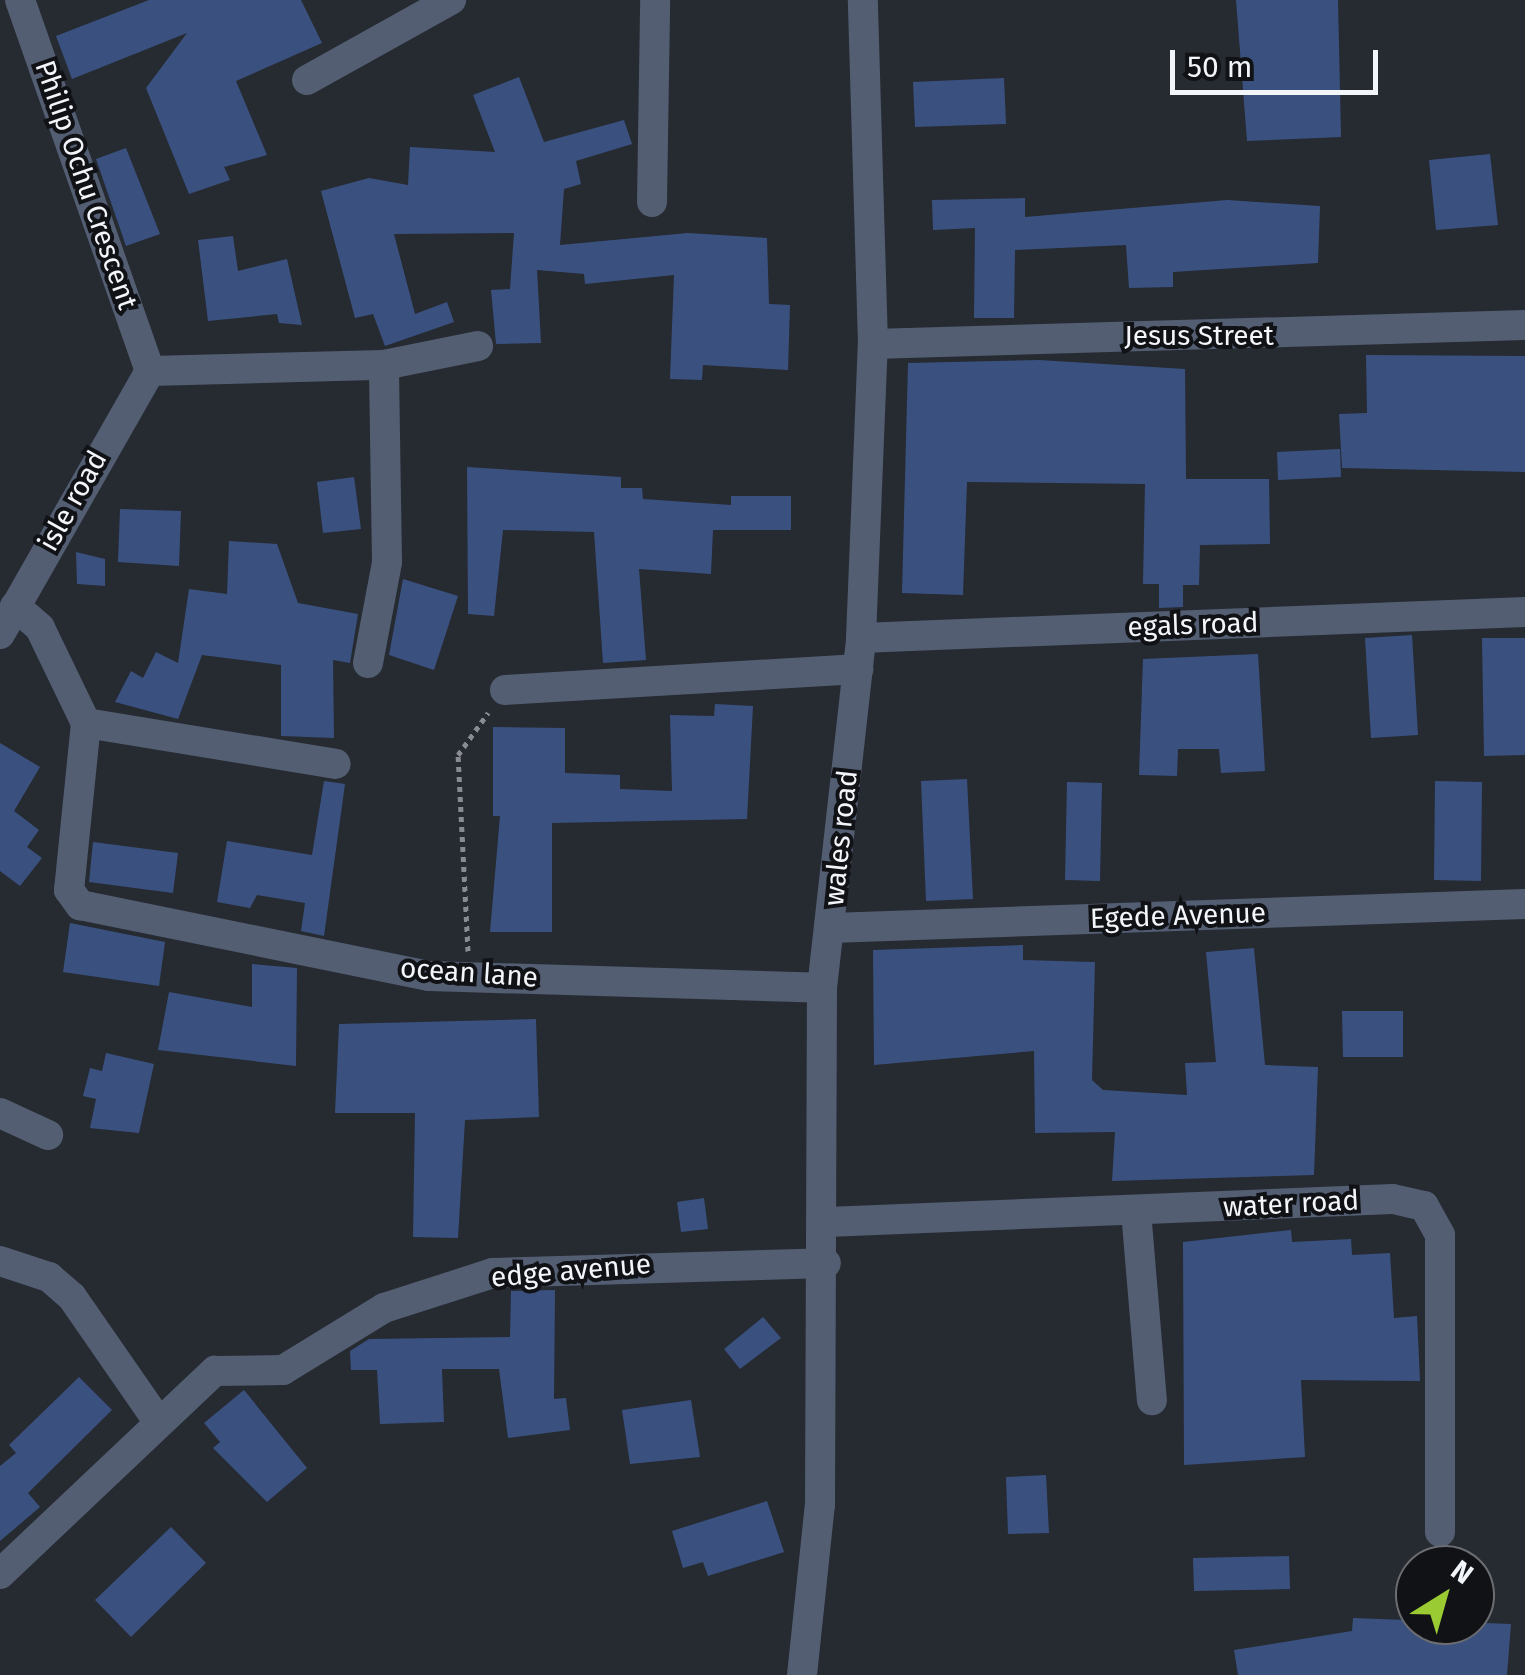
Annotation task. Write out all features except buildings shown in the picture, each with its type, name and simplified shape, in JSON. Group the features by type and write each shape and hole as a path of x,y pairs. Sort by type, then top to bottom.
{"street":[{"name":"Philip Ochu Crescent","path":"20,0 150,370"},
{"path":"307,80 450,0"},
{"path":"652,202 655,0"},
{"name":"wales road","path":"802,1675 820,1505 827,1222 822,988 861,638 873,344 863,0"},
{"name":"Jesus Street","path":"873,344 1525,325"},
{"path":"150,370 384,365 478,346"},
{"path":"368,663 386,562 384,365"},
{"name":"isle road","path":"0,634 150,370"},
{"path":"15,606 40,628 86,723 336,764"},
{"name":"egals road","path":"861,638 1525,612"},
{"path":"504,690 858,669"},
{"name":"ocean lane","path":"86,723 69,890 80,905 466,977 822,988"},
{"name":"Egede Avenue","path":"831,928 1525,904"},
{"path":"0,1113 48,1135"},
{"name":"water road","path":"827,1222 1393,1200 1424,1206 1440,1235 1440,1532"},
{"path":"1136,1211 1152,1400"},
{"path":"0,1262 49,1277 72,1297 158,1421"},
{"name":"edge avenue","path":"0,1574 158,1421 216,1371 283,1370 384,1308 493,1273 826,1264"}],"path":[{"path":"466,977 472,891 458,755 504,690"}]}
